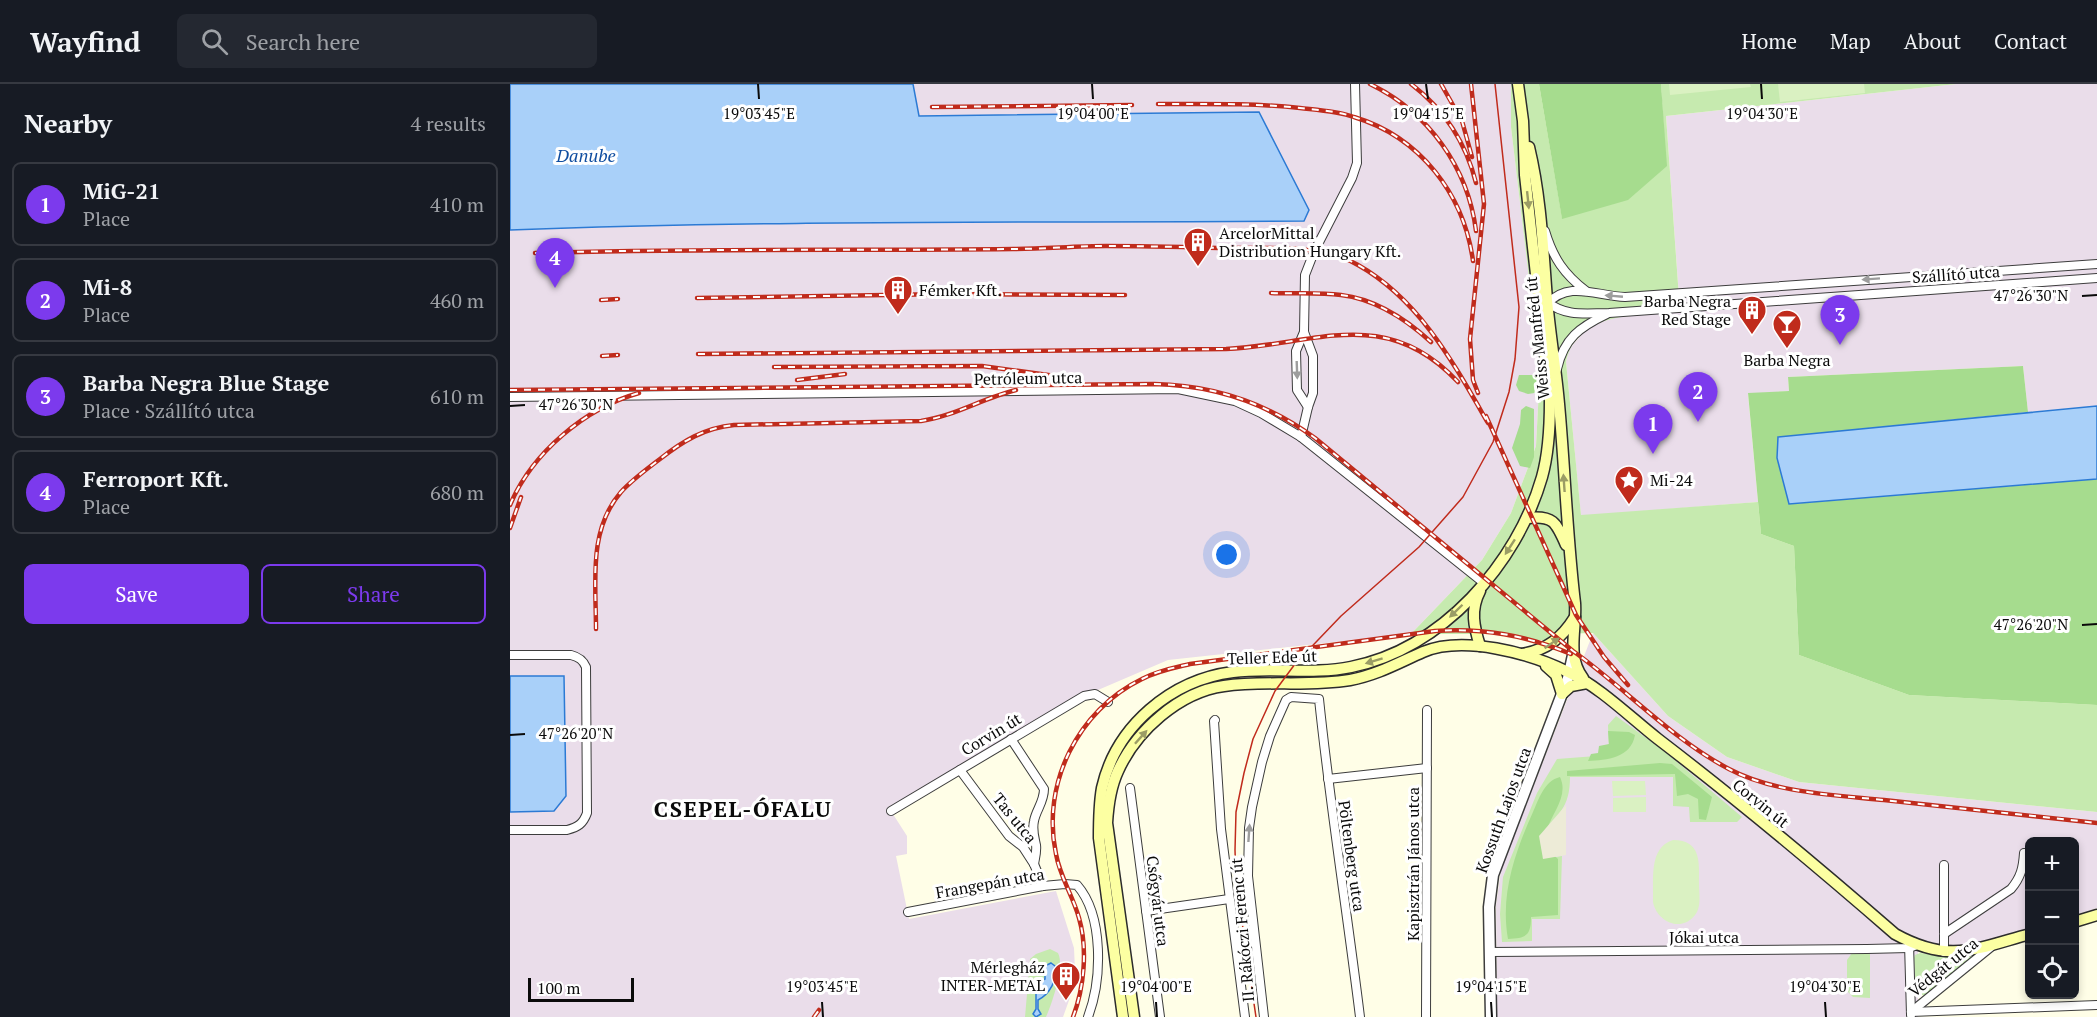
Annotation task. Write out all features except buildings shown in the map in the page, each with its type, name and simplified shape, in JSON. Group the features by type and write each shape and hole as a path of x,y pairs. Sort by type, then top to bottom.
{"main road":[{"name":"Weiss Manfréd út","path":"1518,84 1523,121 1535,174 1556,373 1569,553 1576,615 1573,655"},
{"name":"Weiss Manfréd út","path":"1484,583 1527,518 1542,475 1550,430 1550,401 1525,175 1523,121"},
{"name":"Weiss Manfréd út","path":"1527,518 1544,516 1550,519 1559,531 1569,553"},
{"path":"1484,583 1474,609 1475,630 1480,646 1535,659 1556,675 1562,694 1571,686 1587,683 1578,671 1573,655"},
{"name":"Teller Ede út","path":"1123,1017 1099,838 1099,813 1102,788 1109,767 1137,720 1158,702 1175,692 1215,675 1250,670 1315,671 1350,668 1378,661 1435,631 1484,583"},
{"path":"1518,654 1542,649 1559,639 1576,615"},
{"name":"Teller Ede út","path":"1134,1017 1107,830 1108,808 1118,771 1131,747 1160,716 1199,693 1222,686 1331,684 1370,675 1443,645 1480,646"},
{"name":"Corvin út","path":"1535,659 1570,672 1587,683 1680,756 1895,934 1912,945"},
{"path":"2079,920 2097,915"},
{"name":"Védgát utca","path":"1912,945 1944,952 1965,951 2025,935"}],"street":[{"path":"1301,437 1313,393 1313,356 1304,332 1305,274 1352,178 1357,163 1355,84"},
{"path":"1541,221 1560,267 1588,292"},
{"name":"Szállító utca","path":"2097,264 1625,297 1572,290 1557,294 1548,303 1570,314 1609,313 2097,278"},
{"name":"Szállító utca","path":"2020,268 2022,283"},
{"name":"Szállító utca","path":"1891,278 1892,292"},
{"path":"1537,285 1548,303 1541,317"},
{"path":"1784,285 1785,300"},
{"path":"1683,294 1684,307"},
{"name":"Szállító utca","path":"1556,373 1568,341 1588,323 1609,313"},
{"path":"1304,332 1296,351 1297,390 1308,407"},
{"name":"Petróleum utca","path":"510,397 1178,389 1235,401 1261,413 1301,437 1484,583"},
{"path":"510,655 571,655 579,657 584,662 586,668 587,813 583,822 576,828 510,830"},
{"name":"Kossuth Lajos utca","path":"1491,1017 1489,907 1493,875 1570,672 1573,655"},
{"name":"Corvin út","path":"891,811 1084,696 1095,694 1108,702"},
{"name":"II. Rákóczi Ferenc út","path":"1264,1017 1248,876 1252,807 1264,753 1286,700 1291,697 1319,699"},
{"name":"Pöltenberg utca","path":"1319,699 1360,1017"},
{"name":"Kapisztrán János utca","path":"1426,1017 1427,710"},
{"name":"II. Rákóczi Ferenc út","path":"1215,720 1221,829 1245,1017"},
{"path":"1011,740 1044,789 1042,802 1033,824 1036,847 1034,864"},
{"path":"1328,779 1427,768"},
{"name":"Tas utca","path":"960,770 1009,836 1023,846 1043,886"},
{"name":"Csőgyár utca","path":"1130,788 1160,1017"},
{"path":"1944,934 2011,888 2023,870 2024,853"},
{"path":"1944,865 1944,952"},
{"name":"Frangepán utca","path":"908,912 1043,886 1077,885 1090,903 1098,956 1095,990 1088,1017"},
{"path":"1146,910 1229,899"},
{"name":"Védgát utca","path":"1911,1015 1994,944"},
{"name":"Jókai utca","path":"1490,952 1912,945"},
{"name":"Védgát utca","path":"1911,1015 1912,945"},
{"path":"1911,1015 2097,1005"}],"shaded area":[{"path":"913,84 1511,84 1511,127 1540,370 1536,446 1511,513 1482,560 1411,634 1168,660 1084,696 891,811 907,836 907,854 896,856 909,919 1056,891 1074,948 1075,971 1072,992 1063,1017 510,1017 510,812 554,811 564,676 510,676 510,230 828,222 1303,221 1259,112 919,116"},
{"path":"1956,84 2097,84 2097,406 2028,412 2023,366 1788,377 1789,391 1748,394 1758,502 1581,516 1566,362 1569,349 1587,329 1611,318 1680,311 1666,116"},
{"path":"1593,633 1668,716 1727,757 1799,782 2097,812 2097,908 2079,914 2079,837 2025,837 2025,930 1945,954 1918,943 1918,1017 1497,1017 1496,905 1501,870"},
{"path":"1566,805 1566,855 1543,859 1539,836"}],"green space":[{"path":"1511,84 1539,84 1562,218 1666,166 1661,84 1956,84 1666,116 1680,312 1612,319 1596,324 1583,333 1573,345 1566,362 1581,515 1758,502 1761,534 1794,546 1799,655 1909,695 2097,705 2097,812 1799,782 1727,757 1668,716 1593,633 1555,634 1546,640 1534,640 1510,634 1411,634 1482,560 1511,513 1536,446 1540,370 1511,127"},
{"path":"1539,84 1661,84 1667,166 1628,200 1562,219"},
{"path":"1669,84 1750,84 1751,87 1670,95"},
{"path":"1778,84 1864,84 1865,93 1780,102"},
{"path":"2023,366 2028,412 1779,437 1777,458 1790,504 2097,479 2097,705 1909,695 1799,655 1794,546 1761,534 1748,393 1789,391 1788,377"},
{"path":"1519,375 1532,375 1538,378 1541,392 1528,394 1519,391 1516,385"},
{"path":"1526,406 1534,409 1534,457 1530,468 1520,466 1512,448 1520,424 1521,410"},
{"path":"1616,716 1664,751 1742,817 1737,822 1690,822 1689,807 1673,806 1673,777 1570,777 1568,796 1562,810 1539,836 1543,859 1562,856 1560,919 1532,919 1532,941 1502,942 1500,914 1503,877 1537,793 1557,759 1609,755 1608,725"},
{"path":"1608,731 1629,732 1635,735 1633,743 1629,749 1617,756 1588,761 1591,754 1598,753 1599,746 1609,744"},
{"path":"1672,764 1712,797 1706,820 1699,819 1698,799 1688,794 1677,796 1675,774 1567,776 1567,771"},
{"path":"1560,777 1561,798 1546,832 1547,849 1558,859 1558,915 1531,917 1530,928 1526,935 1508,939 1506,906 1515,858 1526,827 1543,791 1550,782"},
{"path":"1612,781 1645,781 1646,795 1613,796"},
{"path":"1646,797 1646,812 1613,812 1613,798"},
{"path":"1673,840 1682,841 1694,848 1699,868 1697,912 1692,919 1678,924 1660,916 1653,902 1656,857 1665,844"},
{"path":"1050,949 1058,953 1060,967 1049,1011 1046,1017 1025,1017 1030,959"},
{"path":"1852,953 1870,953 1870,998 1853,997 1847,991 1847,960"},
{"path":"1920,953 1940,956 1973,954 1975,956 1927,995 1919,995 1916,991 1914,958"}],"water":[{"name":"Danube","path":"510,84 913,84 919,116 1259,112 1309,210 1304,221 807,223 510,230"},
{"path":"2097,406 2097,479 1789,504 1777,458 1778,437"},
{"path":"510,676 564,676 566,796 554,811 510,812"},
{"path":"1051,963 1055,966 1056,971 1054,981 1046,994 1038,1000 1038,1009 1041,1014 1036,1017 1033,1014 1036,1009 1036,984 1045,979 1041,968"}],"tram line":[{"path":"1256,1017 1236,881 1235,850 1236,812 1253,739 1275,691 1295,664 1341,616 1419,547 1463,497 1493,442 1509,392 1515,359 1519,307 1495,84"}],"railway":[{"path":"1370,84 1410,110 1442,144 1464,185 1472,207 1476,231"},
{"path":"1411,84 1434,104 1452,128 1466,154 1476,183"},
{"path":"1441,84 1462,121 1472,157"},
{"path":"1471,84 1484,204 1470,339 1473,380 1478,393"},
{"path":"1158,104 1300,108 1341,113 1378,126 1399,139 1435,171 1449,191 1460,213 1473,261"},
{"path":"932,107 1132,105"},
{"path":"535,253 1025,249 1106,246 1273,248 1327,253 1358,265 1380,279 1400,296 1434,335 1488,423"},
{"path":"1271,293 1315,293 1354,297 1390,312 1431,342"},
{"path":"697,298 948,294 1125,295"},
{"path":"601,300 618,299"},
{"path":"698,354 1226,349 1319,337 1376,336 1403,343 1431,358 1458,382"},
{"path":"602,356 618,355"},
{"path":"774,367 982,366 1070,378"},
{"path":"797,380 845,374"},
{"path":"510,390 1154,384 1218,392 1239,398 1278,415 1315,438 1669,728 1708,757 1729,769 1765,783 1805,792 2097,823"},
{"path":"596,629 596,557 603,523 610,507 635,478 686,441 703,432 734,425 921,421 946,415 1016,390"},
{"path":"510,505 532,468 562,435 599,410 639,393"},
{"path":"1486,416 1576,615 1604,657 1628,685"},
{"path":"510,528 521,497"},
{"path":"1073,1017 1084,968 1082,930 1056,854 1053,828 1054,801 1069,752 1099,710 1119,693 1153,674 1190,664 1435,631 1504,634 1554,647 1571,654"},
{"path":"814,1017 819,1010"}],"place":[{"name":"ArcelorMittal Distribution Hungary Kft.","path":"1198,268"},
{"name":"Ferroport Kft.","path":"555,288"},
{"name":"Fémker Kft.","path":"898,316"},
{"name":"Barba Negra Red Stage","path":"1752,336"},
{"name":"Barba Negra Blue Stage","path":"1840,345"},
{"name":"Barba Negra","path":"1787,350"},
{"name":"Mi-8","path":"1698,422"},
{"name":"MiG-21","path":"1653,454"},
{"name":"Mi-24","path":"1629,506"},
{"name":"Mérlegház INTER-METAL","path":"1066,1002"}],"district":[{"name":"CSEPEL-ÓFALU","path":"743,809"}]}
